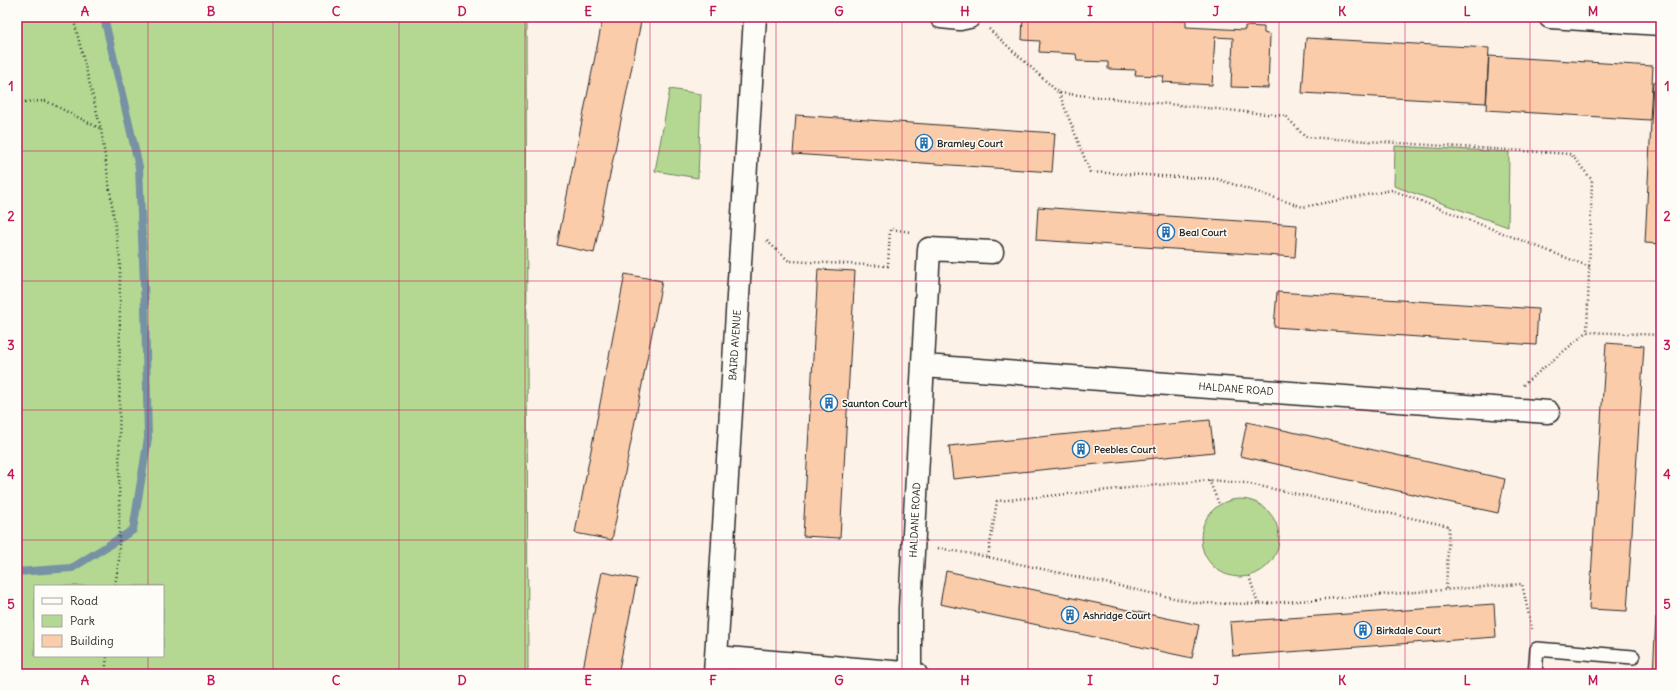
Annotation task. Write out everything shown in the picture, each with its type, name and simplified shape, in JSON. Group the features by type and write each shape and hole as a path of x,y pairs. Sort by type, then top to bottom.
{"street":[{"name":"BAIRD AVENUE","path":"715,666 755,17"},
{"path":"940,17 978,22"},
{"path":"1550,17 1592,18 1661,24"},
{"path":"929,249 992,252"},
{"name":"HALDANE ROAD","path":"910,674 910,609 929,249"},
{"name":"HALDANE ROAD","path":"924,366 1548,412"},
{"path":"715,666 916,674"}],"lane":[{"path":"1535,674 1537,650 1632,657"}],"path":[{"path":"73,17 101,129 120,260 118,560 116,585"},
{"path":"978,22 1059,93 1090,172 1217,179 1303,207 1392,190 1590,266"},
{"path":"1059,93 1286,116 1305,138 1571,154 1592,180 1587,332"},
{"path":"17,102 46,101 101,129"},
{"path":"742,220 789,261 888,266 890,229 910,231 929,249"},
{"path":"1495,408 1587,332 1661,335"},
{"path":"988,557 997,501 1209,480 1245,483 1448,526 1446,590"},
{"path":"1209,480 1219,504"},
{"path":"914,546 944,548 1196,603 1258,604 1522,584 1537,650"},
{"path":"1249,576 1258,604"},
{"path":"105,674 107,657"}],"green space":[{"path":"17,17 526,17 528,674 17,674"},
{"path":"670,89 701,94 698,178 655,171"},
{"path":"1395,146 1509,152 1508,227 1394,186"},
{"path":"1240,499 1255,502 1268,510 1276,523 1279,538 1276,553 1268,566 1255,574 1240,577 1225,574 1212,566 1204,553 1201,538 1204,523 1212,510 1225,502"}],"building":[{"path":"603,17 642,17 594,253 557,245"},
{"path":"1023,17 1158,17 1157,20 1186,21 1186,27 1245,30 1245,26 1264,27 1264,33 1270,35 1268,88 1231,87 1233,38 1215,37 1212,85 1162,82 1164,76 1135,75 1136,70 1108,69 1108,62 1077,61 1076,54 1039,52 1040,41 1022,40"},
{"path":"1306,38 1489,48 1486,103 1302,93"},
{"path":"1489,56 1653,66 1650,120 1486,110"},
{"path":"1653,82 1661,82 1661,244 1645,243"},
{"name":"Bramley Court","path":"796,115 1055,133 1052,172 793,154"},
{"name":"Beal Court","path":"1038,207 1297,225 1295,257 1036,240"},
{"name":"Saunton Court","path":"818,269 855,271 840,538 803,536"},
{"path":"625,274 662,281 612,540 575,533"},
{"path":"1277,292 1538,309 1536,345 1274,327"},
{"path":"1606,343 1644,346 1627,611 1589,609"},
{"name":"Peebles Court","path":"1210,420 1214,452 953,479 949,446"},
{"path":"1247,422 1505,479 1498,513 1240,456"},
{"name":"Ashridge Court","path":"946,571 1199,625 1192,658 940,604"},
{"path":"602,572 637,579 618,674 582,674"},
{"name":"Birkdale Court","path":"1494,604 1496,637 1233,656 1230,622"},
{"path":"1656,617 1661,617 1661,674 1653,674"}],"waterway":[{"path":"17,572 72,568 133,530 148,438 145,309 139,167 104,17"}],"place":[{"name":"Bramley Court","path":"924,143"},
{"name":"Beal Court","path":"1166,232"},
{"name":"Saunton Court","path":"829,403"},
{"name":"Peebles Court","path":"1081,449"},
{"name":"Ashridge Court","path":"1070,615"},
{"name":"Birkdale Court","path":"1363,630"}]}
